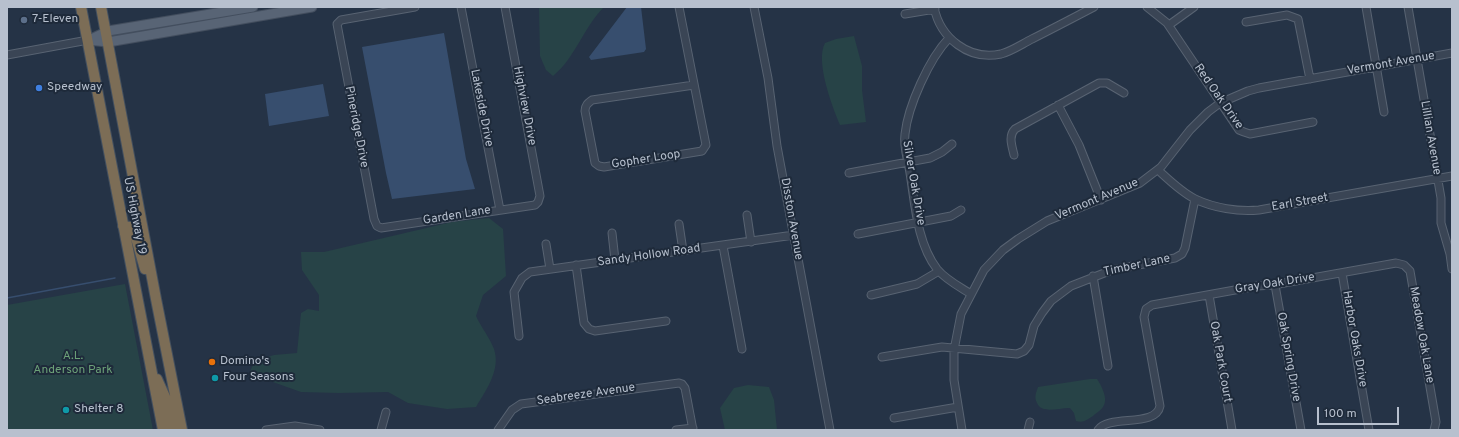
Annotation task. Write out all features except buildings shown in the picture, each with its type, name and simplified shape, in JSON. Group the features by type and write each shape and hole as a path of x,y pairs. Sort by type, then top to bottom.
{"highway":[{"name":"US Highway 19","path":"81,7 163,430"},
{"name":"US Highway 19","path":"101,7 182,430"},
{"path":"123,226 130,227 134,231 142,260 156,299"},
{"path":"149,360 166,399 174,430"}],"main road":[{"path":"107,37 253,7"},
{"path":"88,40 312,7"}],"street":[{"path":"366,7 367,15 415,7"},
{"name":"Lakeside Drive","path":"461,7 500,210"},
{"name":"Highview Drive","path":"505,7 540,196 539,201 536,204"},
{"name":"Gopher Loop","path":"679,7 706,144 702,151 604,167 595,163 585,111 585,107 592,100 694,84"},
{"name":"Disston Avenue","path":"754,7 768,78 777,146 830,430"},
{"path":"906,14 935,8 939,23 949,38 965,49 984,55 1006,52 1094,7"},
{"name":"Red Oak Drive","path":"1147,7 1157,14 1169,26 1239,130 1248,134 1313,122"},
{"path":"1169,26 1194,7"},
{"path":"1366,7 1384,112"},
{"name":"Lillian Avenue","path":"1408,7 1442,202 1441,223 1451,254 1452,269"},
{"name":"Pineridge Drive","path":"367,15 341,20 338,22 337,26 374,219 377,226"},
{"path":"1246,22 1287,15 1298,19 1310,79"},
{"name":"Silver Oak Drive","path":"949,38 930,65 910,111 904,139 918,223 926,249 939,271 971,294"},
{"path":"7,55 88,40"},
{"name":"Vermont Avenue","path":"962,430 953,372 959,322 971,294 984,270 1003,250 1047,221 1137,185 1158,170 1194,126 1220,103 1252,90 1452,53"},
{"path":"1014,155 1011,140 1012,132 1058,105 1099,83 1107,83 1124,93"},
{"path":"1058,105 1080,145 1101,200"},
{"path":"849,173 934,157 952,144"},
{"name":"Earl Street","path":"1158,170 1183,191 1195,198 1231,209 1259,210 1452,176"},
{"name":"Timber Lane","path":"882,357 935,347 955,347 1013,354 1024,351 1029,345 1036,322 1051,301 1071,286 1093,276 1112,270 1180,256 1185,248 1195,198"},
{"name":"Garden Lane","path":"377,226 386,228 536,204"},
{"path":"858,234 951,216 961,210"},
{"path":"747,215 752,242"},
{"path":"679,224 683,251"},
{"path":"612,233 615,260"},
{"name":"Sandy Hollow Road","path":"519,336 514,292 519,283 527,274 576,265 723,246 794,235"},
{"path":"546,244 550,269"},
{"path":"723,246 742,349"},
{"name":"Gray Oak Drive","path":"1098,430 1105,424 1153,416 1159,410 1160,406 1144,320 1146,309 1155,304 1257,286 1275,285 1396,263 1404,264"},
{"name":"Meadow Oak Lane","path":"1404,264 1410,271 1436,422 1434,430"},
{"path":"576,265 584,323 589,329 595,331 666,322"},
{"path":"871,296 917,284 939,271"},
{"name":"Harbor Oaks Drive","path":"1342,272 1369,430"},
{"path":"1093,276 1108,366"},
{"name":"Oak Spring Drive","path":"1275,285 1301,430"},
{"name":"Oak Park Court","path":"1209,294 1232,430"},
{"name":"Seabreeze Avenue","path":"498,430 512,410 521,404 679,383 685,388 693,429"},
{"path":"894,418 958,407"},
{"path":"381,430 386,412"},
{"path":"1028,430 1030,422"},
{"path":"266,430 291,426 320,430"},
{"path":"676,430 693,429"}],"green space":[{"path":"539,7 604,7 590,24 568,60 553,76 546,70 540,56"},
{"path":"854,36 862,66 862,90 866,122 840,125 823,72 822,51 825,43 836,39"},
{"path":"489,218 503,229 506,276 483,295 476,316 494,349 496,365 488,387 476,407 447,409 408,403 388,392 301,392 270,381 250,371 255,361 274,355 297,353 301,313 308,309 319,311 319,295 302,270 301,252 324,252 452,222"},
{"name":"A.L. Anderson Park","path":"125,284 153,430 7,430 7,305"},
{"path":"1097,379 1104,392 1105,402 1100,410 1085,421 1076,421 1074,413 1070,408 1047,410 1039,407 1036,401 1035,397 1038,387"},
{"path":"748,385 769,387 774,400 777,430 725,430 720,408 734,388"}],"water":[{"path":"627,7 641,7 646,49 644,52 591,60 589,57"},
{"path":"444,33 466,159 475,189 392,199 362,47"},
{"path":"323,84 329,116 269,126 265,94"}],"waterway":[{"path":"7,298 115,278"}],"place":[{"name":"7-Eleven","path":"24,20"},
{"name":"Speedway","path":"39,88"},
{"name":"Domino's","path":"212,362"},
{"name":"Four Seasons","path":"215,378"},
{"name":"Shelter 8","path":"66,410"}]}
